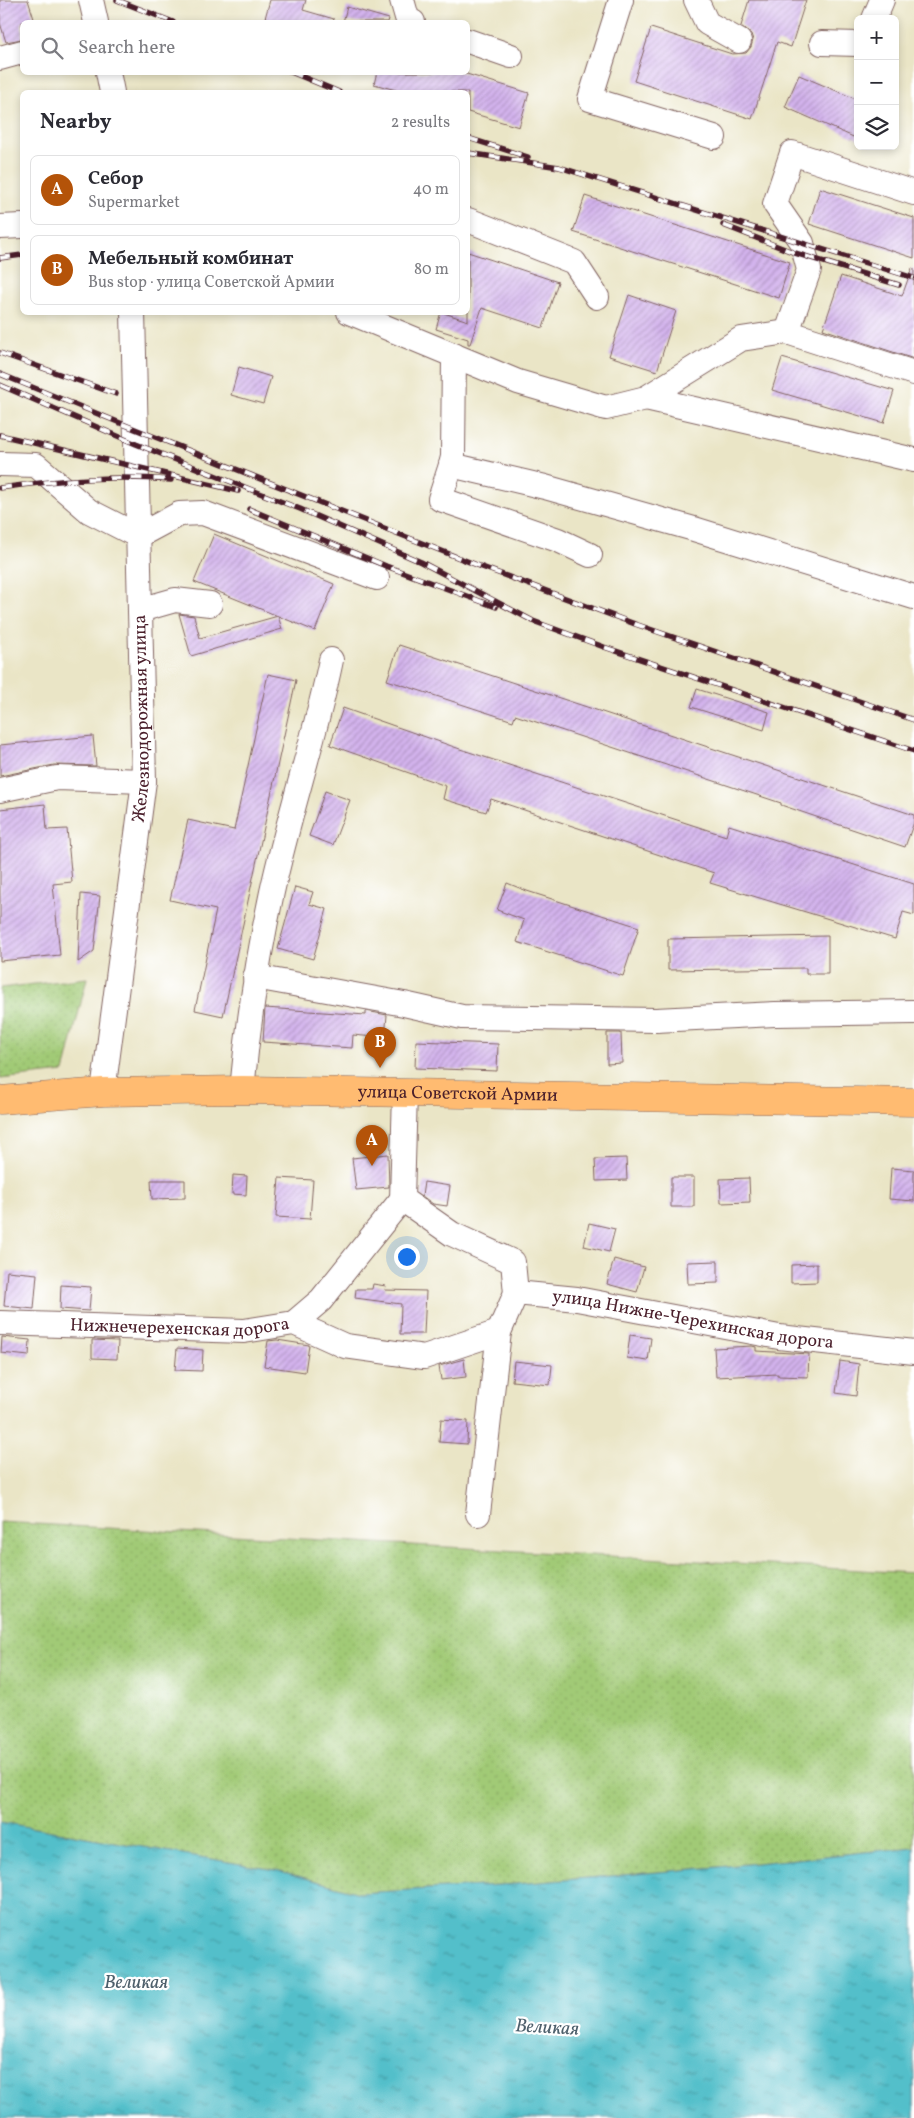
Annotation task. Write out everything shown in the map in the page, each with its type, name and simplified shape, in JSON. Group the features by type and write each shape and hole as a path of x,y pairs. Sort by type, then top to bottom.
{"main road":[{"name":"улица Советской Армии","path":"0,1100 103,1092 242,1090 914,1102"}],"street":[{"path":"91,0 96,20"},
{"path":"402,0 408,20"},
{"path":"621,0 590,99 714,137"},
{"path":"696,0 707,23 739,41"},
{"path":"876,15 882,0"},
{"path":"470,42 511,56"},
{"path":"822,43 854,44"},
{"path":"0,58 20,53"},
{"path":"109,75 112,90"},
{"path":"787,332 809,270 802,243 775,204 792,153 914,192"},
{"path":"470,221 574,262 597,297"},
{"path":"0,227 20,226"},
{"name":"Железнодорожная улица","path":"103,1092 144,780 133,315"},
{"path":"356,315 518,382 606,408 646,398 741,339 787,332 914,373"},
{"path":"454,356 454,457 440,499 558,540 590,555"},
{"path":"646,398 914,460"},
{"path":"0,464 36,465 89,511 138,536 179,514 203,513 376,578"},
{"path":"451,465 545,487 694,529 914,597"},
{"path":"140,610 175,600 210,604"},
{"path":"242,1090 255,977 272,891 324,694 331,660"},
{"path":"0,790 57,778 144,780"},
{"path":"255,977 404,1004 462,1017 656,1020 774,1014 914,1012"},
{"path":"294,1323 321,1300 402,1199 405,1092"},
{"path":"402,1199 452,1234 513,1262 516,1293 499,1332 478,1514"},
{"name":"улица Нижне-Черехинская дорога","path":"516,1293 577,1299 779,1338 914,1352"},
{"name":"Нижнечерехенская дорога","path":"0,1323 244,1331 294,1323 345,1346 424,1357 499,1332"}],"green space":[{"path":"87,978 64,1072 0,1079 0,988"},
{"path":"0,1522 914,1573 914,1847 718,1867 517,1884 359,1893 280,1871 0,1822"}],"water":[{"name":"Великая","path":"0,1822 280,1871 359,1893 517,1884 718,1867 914,1847 914,2118 0,2118"}],"building":[{"path":"0,0 28,0 34,20 20,20 20,39 6,42 0,23"},
{"path":"270,0 306,0 303,10 334,19 334,20 265,20"},
{"path":"749,0 806,0 791,47 777,42 752,119 634,81 651,28 732,54 746,53 751,47 753,40 751,34 741,26"},
{"path":"347,7 389,19 389,20 344,20"},
{"path":"376,75 470,75 529,93 519,127 470,113 470,90 396,90 374,84"},
{"path":"799,75 854,98 854,137 785,107"},
{"path":"820,188 914,218 914,258 809,224"},
{"path":"585,196 790,262 779,298 573,232"},
{"path":"470,253 558,282 543,328 482,308 470,344 468,344 468,339 436,329 440,315 450,315 468,321 468,315 470,315"},
{"path":"912,268 914,269 914,359 823,329 841,276 902,296"},
{"path":"629,295 676,311 657,371 609,356"},
{"path":"782,358 894,391 884,423 772,390"},
{"path":"239,367 271,377 263,404 231,395"},
{"path":"214,534 334,584 315,631 194,582"},
{"path":"179,614 194,616 200,638 278,616 282,629 191,656"},
{"path":"399,645 914,815 914,822 905,847 781,805 781,803 515,715 513,721 387,680"},
{"path":"268,674 296,680 223,1016 195,1010 216,910 170,900 188,820 234,830"},
{"path":"697,689 769,712 764,730 691,707"},
{"path":"343,708 460,749 726,836 729,825 914,884 914,915 903,912 895,939 710,883 714,873 491,799 486,812 443,799 446,786 330,745"},
{"path":"93,736 96,766 54,765 0,776 0,745"},
{"path":"325,791 350,800 333,845 309,836"},
{"path":"45,804 47,830 67,829 72,882 53,884 60,955 0,961 0,809"},
{"path":"507,883 639,927 623,976 517,942 524,920 497,910"},
{"path":"295,887 313,892 309,904 327,909 313,959 278,949"},
{"path":"81,894 100,896 94,951 78,962"},
{"path":"828,936 828,974 806,974 806,968 668,970 668,939"},
{"path":"265,1008 366,1015 366,1011 387,1015 385,1038 353,1035 352,1048 263,1042"},
{"path":"607,1033 621,1033 622,1063 607,1064"},
{"path":"416,1041 498,1044 497,1071 415,1068"},
{"path":"388,1154 389,1187 356,1190 352,1158"},
{"path":"626,1158 627,1180 596,1181 595,1159"},
{"path":"891,1168 914,1170 914,1201 889,1199"},
{"path":"233,1175 247,1176 246,1195 232,1194"},
{"path":"671,1177 694,1177 694,1207 671,1207"},
{"path":"279,1178 313,1180 310,1219 276,1217"},
{"path":"749,1178 750,1202 721,1203 720,1179"},
{"path":"151,1180 185,1180 185,1198 152,1199"},
{"path":"424,1182 450,1186 447,1206 433,1204 422,1196"},
{"path":"589,1223 615,1229 609,1252 584,1246"},
{"path":"614,1259 644,1267 637,1292 607,1284"},
{"path":"718,1261 718,1283 688,1284 687,1262"},
{"path":"817,1264 817,1282 791,1283 791,1265"},
{"path":"7,1271 37,1274 34,1309 4,1306"},
{"path":"373,1284 386,1286 385,1290 426,1291 424,1334 400,1334 401,1304 355,1298 356,1289 372,1289"},
{"path":"61,1285 91,1287 89,1311 60,1309"},
{"path":"630,1335 651,1338 648,1361 627,1358"},
{"path":"2,1337 30,1340 29,1356 1,1353"},
{"path":"92,1340 118,1341 117,1359 92,1358"},
{"path":"277,1340 309,1345 305,1372 264,1366 268,1341"},
{"path":"756,1347 756,1351 809,1354 808,1377 778,1376 778,1374 716,1377 714,1348"},
{"path":"177,1348 203,1350 202,1371 175,1370"},
{"path":"464,1359 466,1377 441,1380 439,1366"},
{"path":"514,1361 552,1365 550,1385 512,1381"},
{"path":"840,1361 859,1364 856,1396 836,1393"},
{"path":"441,1419 468,1421 467,1444 439,1442"}],"railway":[{"path":"117,0 168,20"},
{"path":"298,75 334,90"},
{"path":"470,139 528,157"},
{"path":"470,153 559,167 914,278"},
{"path":"723,225 795,253 899,285"},
{"path":"0,258 20,255"},
{"path":"0,353 116,394"},
{"path":"0,374 482,567 635,624 914,720"},
{"path":"0,385 136,444 300,509 421,562 533,621 604,647 914,751"},
{"path":"0,435 238,491"},
{"path":"0,488 85,479 171,480"},
{"path":"249,509 386,566 496,607"}],"place":[{"name":"Мебельный комбинат","path":"380,1068"},
{"name":"Себор","path":"372,1166"}]}
